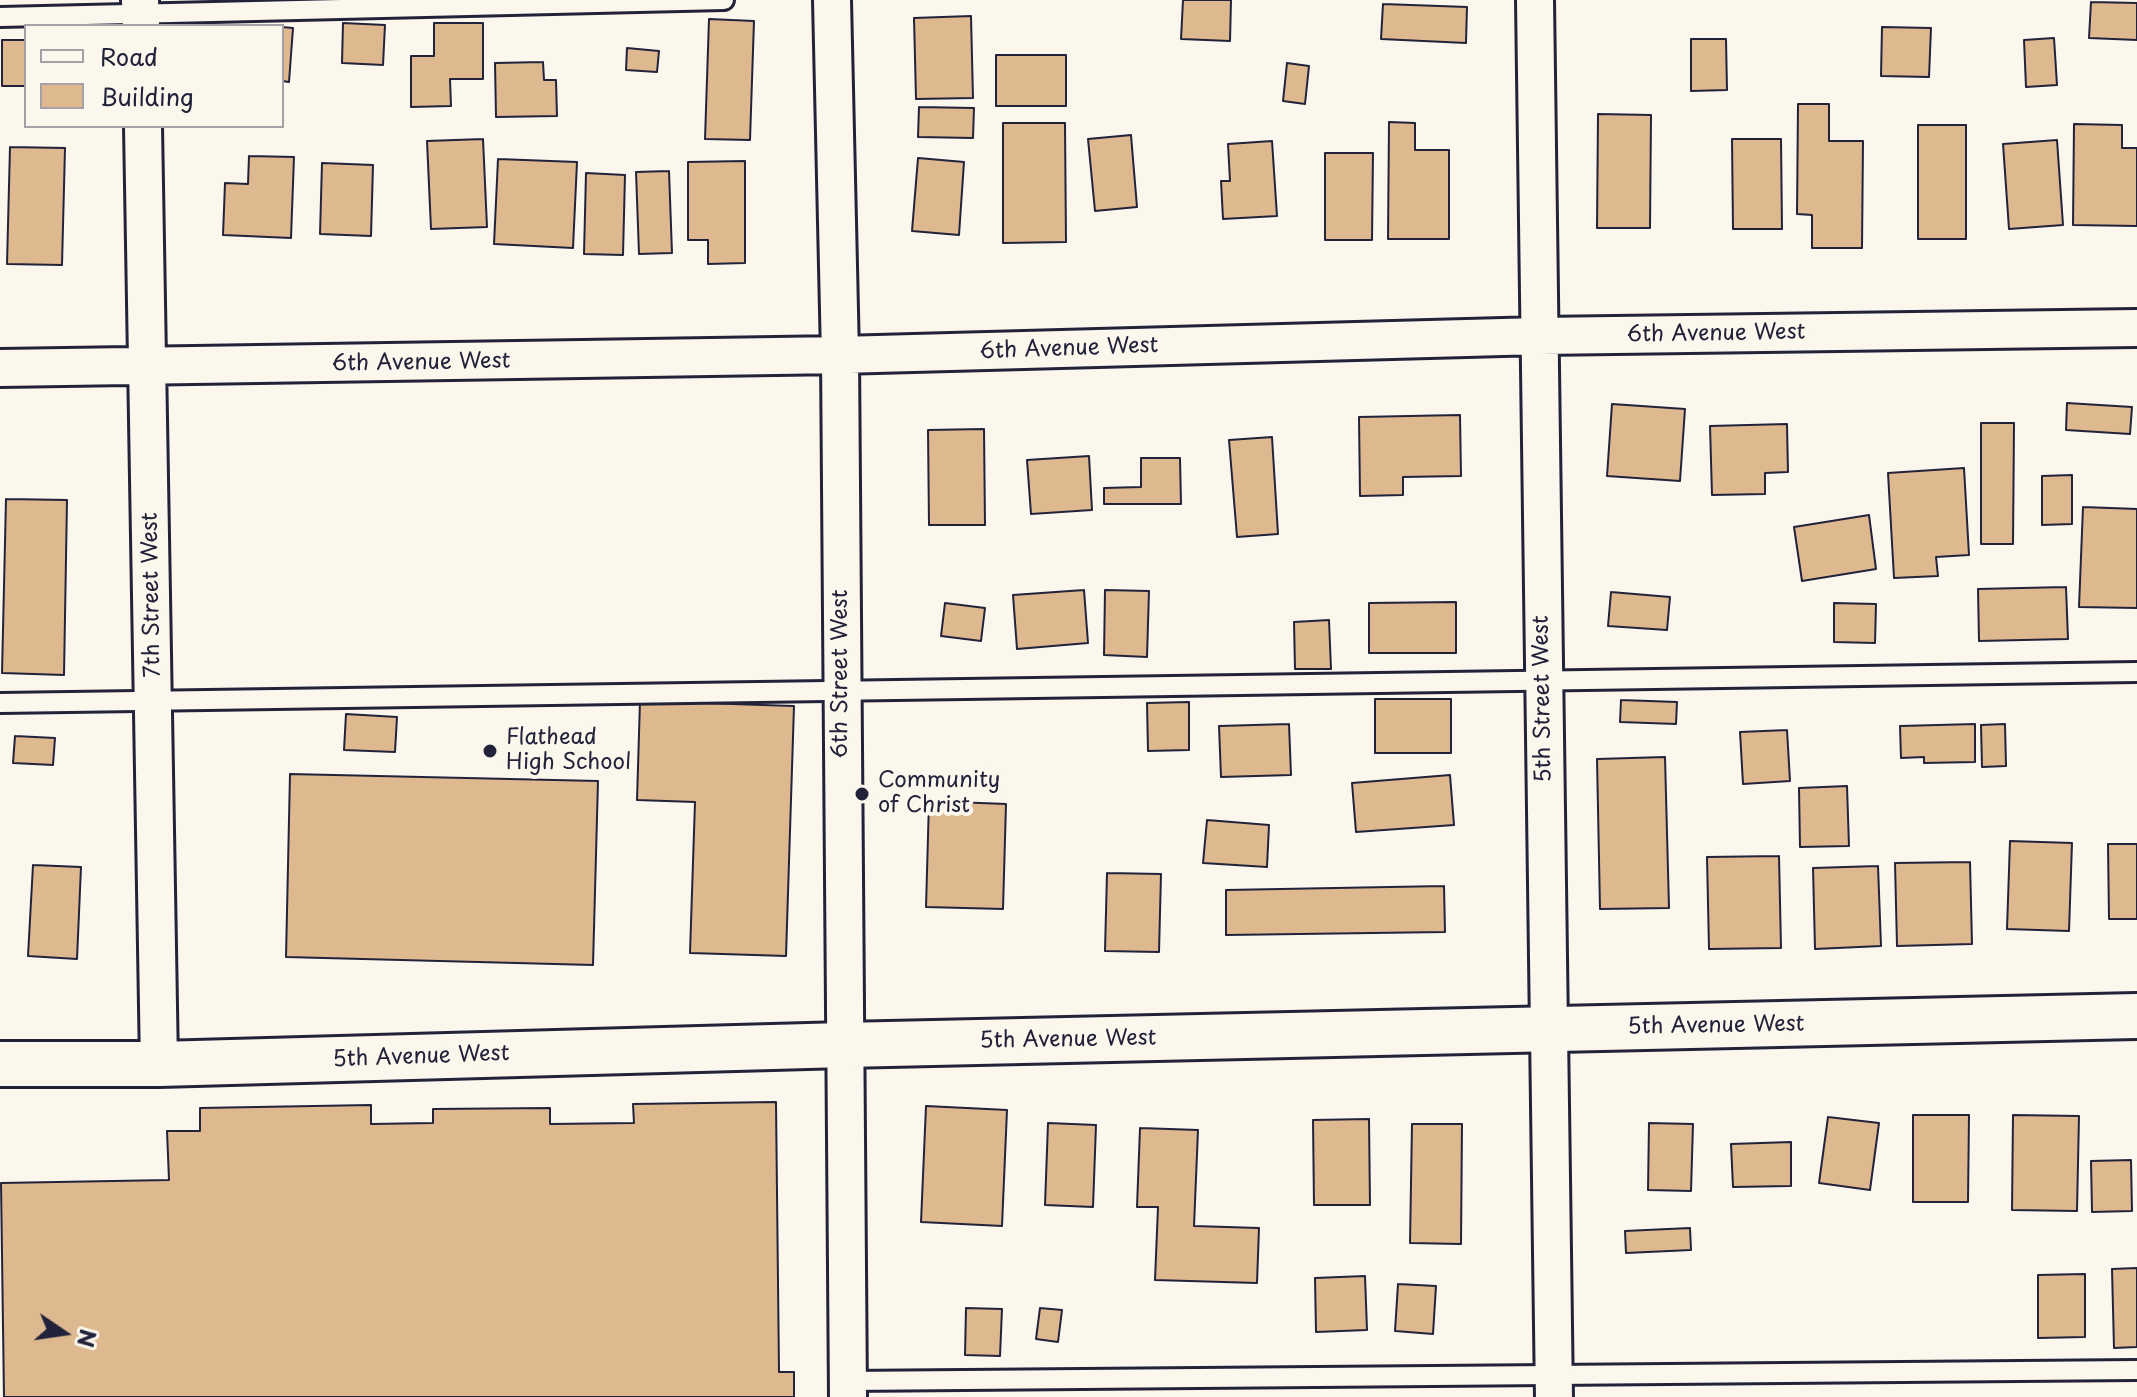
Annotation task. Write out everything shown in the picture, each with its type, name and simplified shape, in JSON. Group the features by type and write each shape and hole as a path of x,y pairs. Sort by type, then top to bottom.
{"street":[{"name":"6th Street West","path":"832,0 840,355 848,1389"},
{"name":"5th Street West","path":"1535,0 1554,1387"},
{"name":"7th Street West","path":"143,128 159,1064"},
{"name":"6th Avenue West","path":"0,368 840,355 1540,336 2137,328"},
{"name":"5th Avenue West","path":"0,1064 159,1064 2137,1016"}],"lane":[{"path":"0,17 724,0"},
{"path":"0,703 2137,672"},
{"path":"848,1389 1554,1387 2137,1370"}],"building":[{"path":"1183,0 1231,0 1230,41 1181,39"},
{"path":"2091,2 2137,3 2137,40 2089,38"},
{"path":"1383,4 1467,7 1466,43 1381,39"},
{"path":"971,16 973,98 916,99 914,18"},
{"path":"709,19 754,21 750,140 705,139"},
{"path":"343,23 385,25 383,65 342,63"},
{"path":"434,23 483,23 483,79 450,79 451,106 411,107 411,56 434,56"},
{"path":"284,27 293,28 289,82 284,81"},
{"path":"1882,27 1931,28 1929,77 1881,76"},
{"path":"2054,38 2057,85 2026,87 2024,40"},
{"path":"1691,39 1726,39 1727,90 1691,91"},
{"path":"2,40 24,40 24,86 2,86"},
{"path":"627,48 659,51 657,72 626,70"},
{"path":"996,55 1066,55 1066,106 996,106"},
{"path":"543,62 544,80 556,80 557,116 496,117 495,63"},
{"path":"1287,63 1309,66 1305,104 1283,101"},
{"path":"1798,104 1829,104 1829,141 1863,141 1862,248 1812,248 1812,215 1797,214"},
{"path":"919,107 974,108 973,138 918,137"},
{"path":"1598,114 1651,115 1650,228 1597,228"},
{"path":"1389,122 1415,123 1415,150 1449,150 1449,239 1388,239"},
{"path":"1003,123 1065,123 1066,242 1003,243"},
{"path":"2074,124 2122,125 2122,148 2137,148 2137,226 2073,225"},
{"path":"1918,125 1966,125 1966,239 1918,239"},
{"path":"1131,135 1137,207 1095,211 1088,139"},
{"path":"483,139 487,227 431,229 427,141"},
{"path":"1732,139 1781,139 1782,229 1733,229"},
{"path":"2057,140 2063,225 2009,229 2003,144"},
{"path":"1272,141 1277,216 1223,219 1221,181 1230,181 1228,144"},
{"path":"10,147 65,148 62,265 7,264"},
{"path":"1325,153 1373,153 1372,240 1325,240"},
{"path":"249,156 294,157 291,238 223,235 225,183 248,184"},
{"path":"918,158 964,162 959,235 912,231"},
{"path":"498,159 577,162 573,248 494,244"},
{"path":"745,161 745,263 708,264 708,240 688,240 688,162"},
{"path":"322,163 373,165 371,236 320,234"},
{"path":"669,171 672,253 639,254 636,172"},
{"path":"586,173 625,175 623,255 584,254"},
{"path":"2067,403 2132,407 2130,434 2066,430"},
{"path":"1612,404 1685,409 1680,481 1607,476"},
{"path":"1460,415 1461,476 1403,477 1403,495 1360,496 1359,417"},
{"path":"1981,423 2014,423 2013,544 1981,544"},
{"path":"1787,424 1788,472 1765,473 1765,494 1712,495 1710,426"},
{"path":"984,429 985,525 929,525 928,430"},
{"path":"1272,437 1278,534 1237,537 1229,440"},
{"path":"1089,456 1092,510 1031,514 1027,460"},
{"path":"1141,458 1180,458 1181,504 1104,504 1104,488 1141,487"},
{"path":"1964,468 1969,555 1936,557 1938,576 1894,578 1888,473"},
{"path":"2072,475 2072,524 2042,525 2042,476"},
{"path":"6,499 67,500 64,675 2,673"},
{"path":"2083,507 2137,509 2137,608 2079,607"},
{"path":"1869,515 1876,569 1802,581 1794,527"},
{"path":"2066,587 2068,639 1979,641 1978,589"},
{"path":"1084,590 1088,643 1017,649 1013,595"},
{"path":"1105,590 1149,591 1147,657 1104,655"},
{"path":"1611,592 1670,597 1667,630 1608,626"},
{"path":"1456,602 1456,653 1369,653 1369,603"},
{"path":"945,603 985,608 981,641 941,636"},
{"path":"1834,603 1876,604 1875,643 1834,642"},
{"path":"1329,620 1331,669 1295,669 1294,622"},
{"path":"1375,699 1451,699 1451,753 1375,753"},
{"path":"1621,700 1677,702 1676,724 1620,722"},
{"path":"640,701 794,706 786,956 690,953 695,802 637,800"},
{"path":"1189,702 1189,750 1148,751 1147,703"},
{"path":"346,714 397,717 395,752 344,750"},
{"path":"1289,724 1291,775 1221,777 1219,726"},
{"path":"1975,724 1975,762 1924,763 1924,757 1901,758 1900,726"},
{"path":"2005,724 2006,766 1982,767 1981,725"},
{"path":"1787,730 1790,781 1743,784 1740,732"},
{"path":"15,736 55,738 53,765 13,763"},
{"path":"1665,757 1669,908 1600,909 1597,759"},
{"path":"290,774 598,781 593,965 286,957"},
{"path":"1450,775 1454,825 1356,832 1352,783"},
{"path":"1847,786 1849,846 1800,847 1799,788"},
{"path":"929,801 1006,804 1003,909 926,907"},
{"path":"1207,820 1269,825 1267,867 1203,863"},
{"path":"2010,841 2072,843 2069,931 2007,929"},
{"path":"2108,844 2137,844 2137,919 2109,919"},
{"path":"1779,856 1781,948 1709,949 1707,857"},
{"path":"1970,862 1972,944 1897,946 1895,863"},
{"path":"33,865 81,867 77,959 28,956"},
{"path":"1878,866 1881,946 1815,949 1813,868"},
{"path":"1107,873 1161,874 1159,952 1105,951"},
{"path":"1444,886 1445,932 1226,935 1226,890"},
{"path":"776,1102 779,1372 794,1372 794,1397 4,1397 1,1183 169,1180 167,1131 200,1131 200,1108 371,1105 371,1124 433,1123 433,1109 550,1108 550,1124 634,1123 633,1104"},
{"path":"926,1106 1007,1110 1002,1226 921,1222"},
{"path":"1913,1115 1969,1115 1968,1202 1913,1202"},
{"path":"2013,1115 2079,1116 2077,1211 2012,1210"},
{"path":"1828,1117 1879,1123 1870,1190 1819,1183"},
{"path":"1369,1119 1370,1205 1314,1205 1313,1120"},
{"path":"1048,1123 1096,1125 1093,1207 1045,1205"},
{"path":"1649,1123 1693,1124 1691,1191 1648,1190"},
{"path":"1412,1124 1462,1124 1461,1244 1410,1243"},
{"path":"1140,1128 1198,1130 1194,1226 1259,1228 1257,1283 1155,1280 1158,1207 1137,1207"},
{"path":"1791,1142 1791,1186 1733,1187 1731,1144"},
{"path":"2131,1160 2132,1211 2092,1212 2091,1161"},
{"path":"1690,1228 1691,1250 1626,1253 1625,1231"},
{"path":"2137,1268 2137,1347 2114,1348 2112,1269"},
{"path":"2085,1274 2085,1337 2038,1338 2038,1275"},
{"path":"1365,1276 1367,1330 1316,1332 1315,1278"},
{"path":"1398,1284 1436,1286 1433,1334 1395,1331"},
{"path":"966,1308 1002,1309 1000,1356 965,1355"},
{"path":"1040,1308 1062,1310 1058,1342 1036,1339"}],"place":[{"name":"Flathead High School","path":"490,751"},
{"name":"Community of Christ","path":"862,794"}]}
